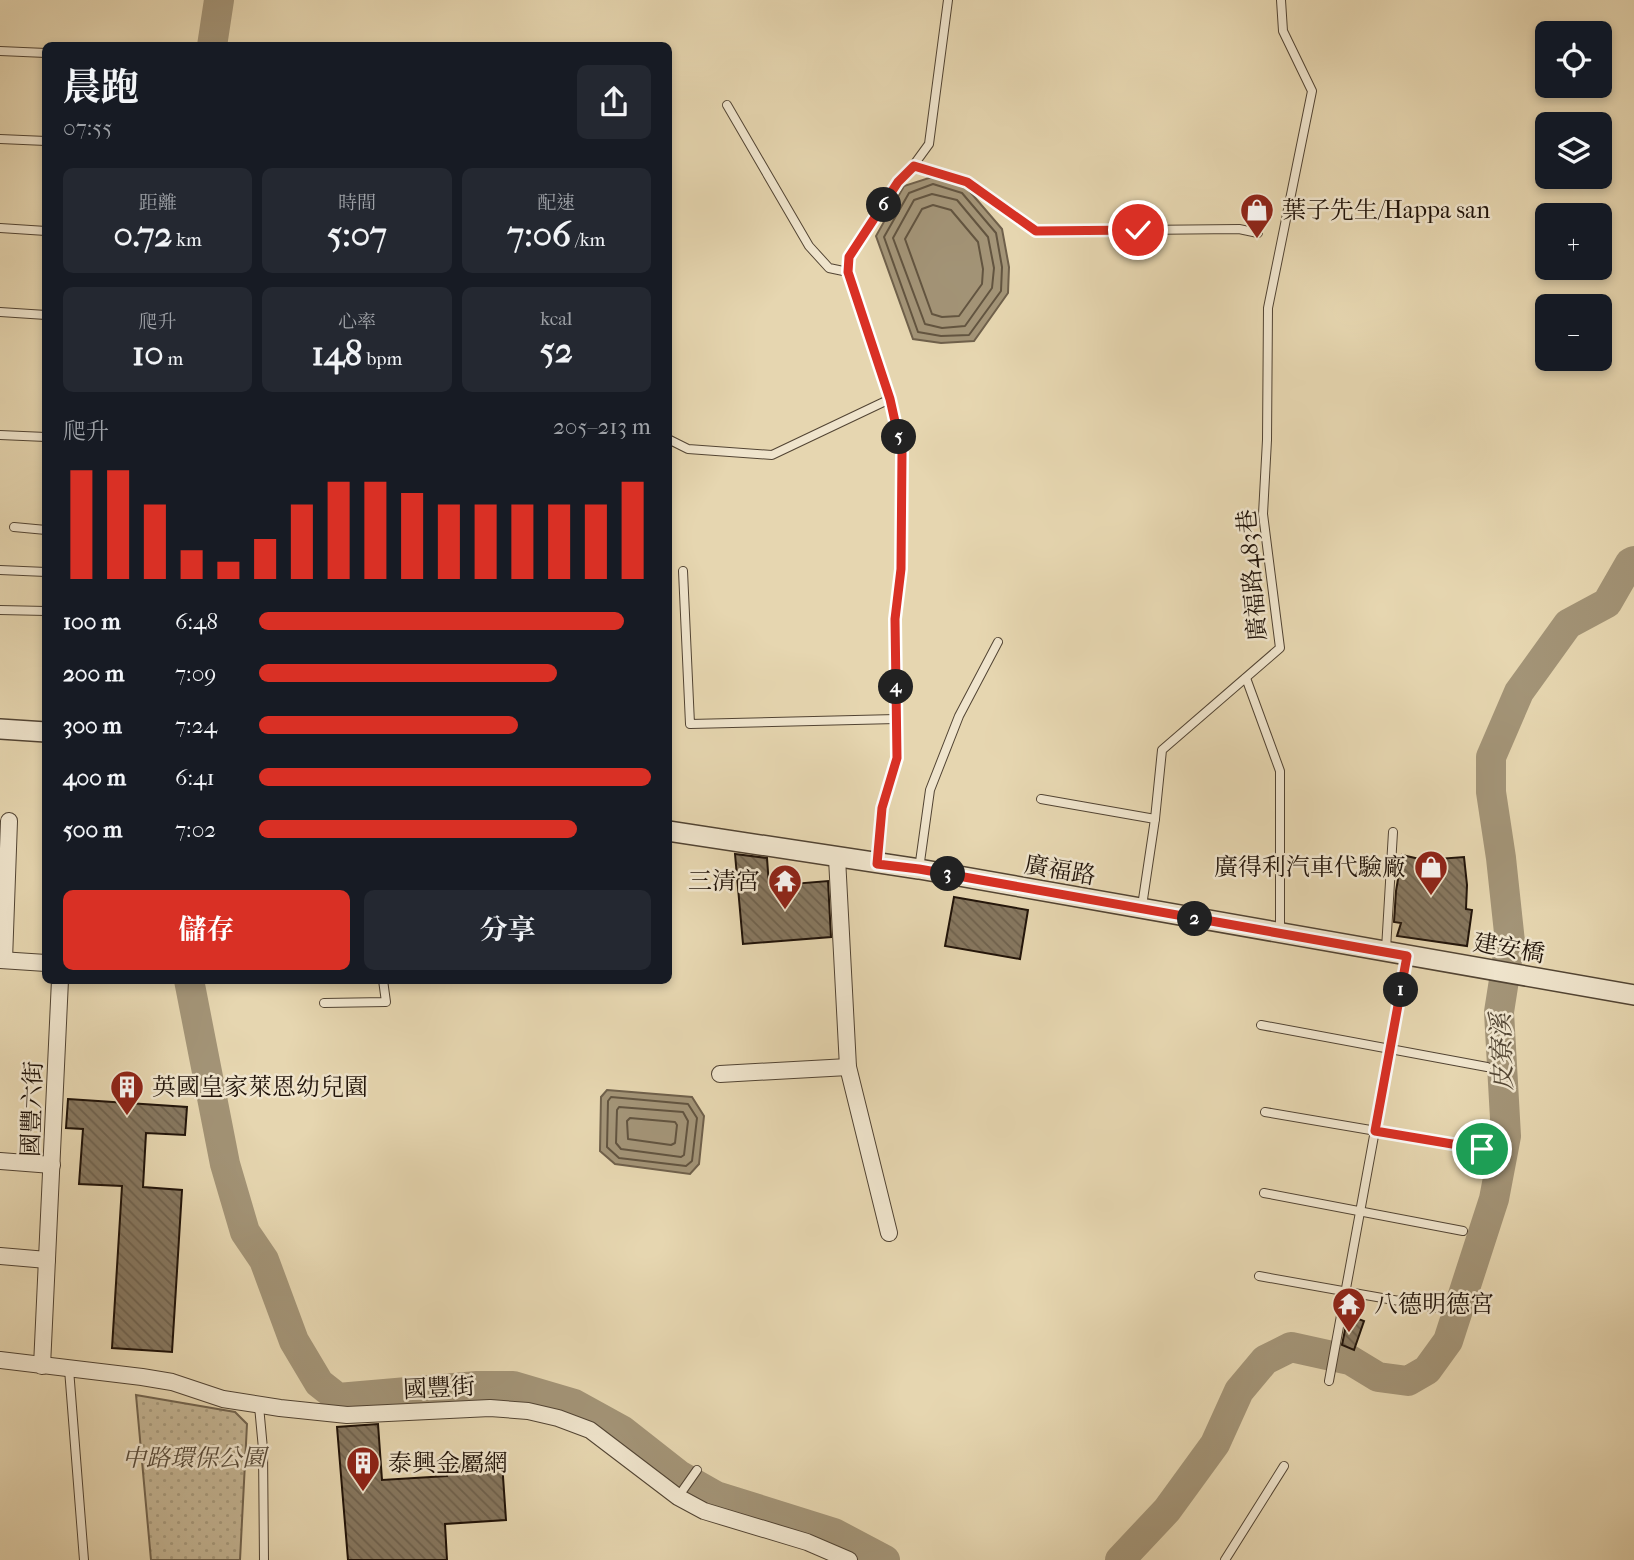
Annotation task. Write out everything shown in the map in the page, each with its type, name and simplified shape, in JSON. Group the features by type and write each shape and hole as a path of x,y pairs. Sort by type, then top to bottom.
{"street":[{"path":"0,729 42,732"},
{"path":"9,821 2,960 42,963"},
{"name":"廣福路","path":"672,832 919,869 1443,962"},
{"path":"837,858 848,1067 889,1233"},
{"name":"建安橋","path":"1443,962 1634,995"},
{"name":"國豐六街","path":"42,1366 60,984"},
{"path":"720,1074 848,1067"},
{"path":"0,1161 52,1165"},
{"path":"0,1256 47,1260"},
{"name":"國豐街","path":"0,1360 172,1382 223,1399 259,1406 347,1415 490,1408 558,1418 590,1430 678,1497 704,1511 807,1542 849,1560"}],"lane":[{"path":"877,864 882,808 897,758 895,619 901,569 902,453 890,399 848,272 849,257 898,182 914,166 929,144 948,0"},
{"name":"廣福路483巷","path":"1142,909 1162,750 1280,648 1263,514 1267,440 1268,308 1312,91 1283,31 1281,0"},
{"path":"0,51 42,53"},
{"path":"727,106 808,246 829,268 848,272"},
{"path":"0,139 42,141"},
{"path":"914,166 967,182 1036,231 1239,229 1258,233"},
{"path":"0,228 42,231"},
{"path":"0,312 42,315"},
{"path":"672,441 688,449 772,455 890,399"},
{"path":"0,435 42,437"},
{"path":"14,527 42,530"},
{"path":"0,570 42,572"},
{"path":"683,571 690,724 896,719"},
{"path":"0,610 42,611"},
{"path":"919,869 930,790 959,716 998,642"},
{"path":"1246,678 1280,771 1280,934"},
{"path":"1041,799 1155,819"},
{"path":"1386,952 1393,832"},
{"path":"1329,1381 1407,956"},
{"path":"324,1003 386,1002 384,984"},
{"path":"1261,1025 1487,1067"},
{"path":"1265,1112 1482,1149"},
{"path":"1264,1193 1462,1231"},
{"path":"1259,1276 1444,1309"},
{"path":"69,1369 84,1560"},
{"path":"259,1406 264,1449 264,1560"},
{"path":"1225,1560 1284,1466"},
{"path":"678,1497 697,1470"}],"green space":[{"name":"中路環保公園","path":"136,1395 235,1412 247,1424 240,1560 151,1560"}],"water":[{"path":"932,177 965,186 1002,229 1009,267 1008,293 974,341 941,343 913,339 876,236 904,186"},
{"path":"607,1090 692,1097 704,1116 699,1164 690,1174 615,1164 600,1151 601,1097"}],"building":[{"name":"三清宮","path":"735,854 767,858 769,886 828,881 831,937 743,944"},
{"name":"廣得利汽車代驗廠","path":"1402,855 1424,860 1464,857 1466,909 1472,910 1467,946 1397,936 1401,923 1394,922"},
{"path":"954,897 1028,910 1020,959 945,946"},
{"path":"68,1099 187,1107 185,1135 146,1133 143,1187 182,1190 172,1352 112,1348 122,1186 79,1184 83,1129 66,1128"},
{"name":"八德明德宮","path":"1348,1315 1364,1321 1354,1350 1342,1345"},
{"path":"378,1424 382,1480 447,1476 447,1465 502,1462 506,1520 445,1524 447,1560 348,1560 337,1427"}],"waterway":[{"path":"213,42 219,0"},
{"name":"皮寮溪","path":"1120,1560 1167,1510 1215,1444 1239,1391 1265,1360 1291,1347 1350,1360 1378,1377 1408,1381 1427,1370 1448,1341 1494,1199 1506,1136 1499,1012 1510,942 1491,792 1491,757 1519,692 1568,624 1607,603 1630,563 1634,561"},
{"path":"190,984 225,1164 245,1232 264,1260 294,1341 319,1383 338,1398 477,1386 513,1386 574,1404 623,1431 679,1475 716,1496 834,1533 885,1560"}],"place":[{"name":"葉子先生/Happa san","path":"1257,240"},
{"name":"廣得利汽車代驗廠","path":"1431,897"},
{"name":"三清宮","path":"785,911"},
{"name":"英國皇家萊恩幼兒園","path":"127,1117"},
{"name":"八德明德宮","path":"1349,1334"},
{"name":"泰興金屬網","path":"363,1493"}],"route":[{"path":"1138,230 1036,231 967,182 914,166 898,182 849,257 848,272 890,399 902,453 901,569 895,619 897,758 882,808 877,864 919,869 1407,956 1375,1131 1482,1149"}]}
